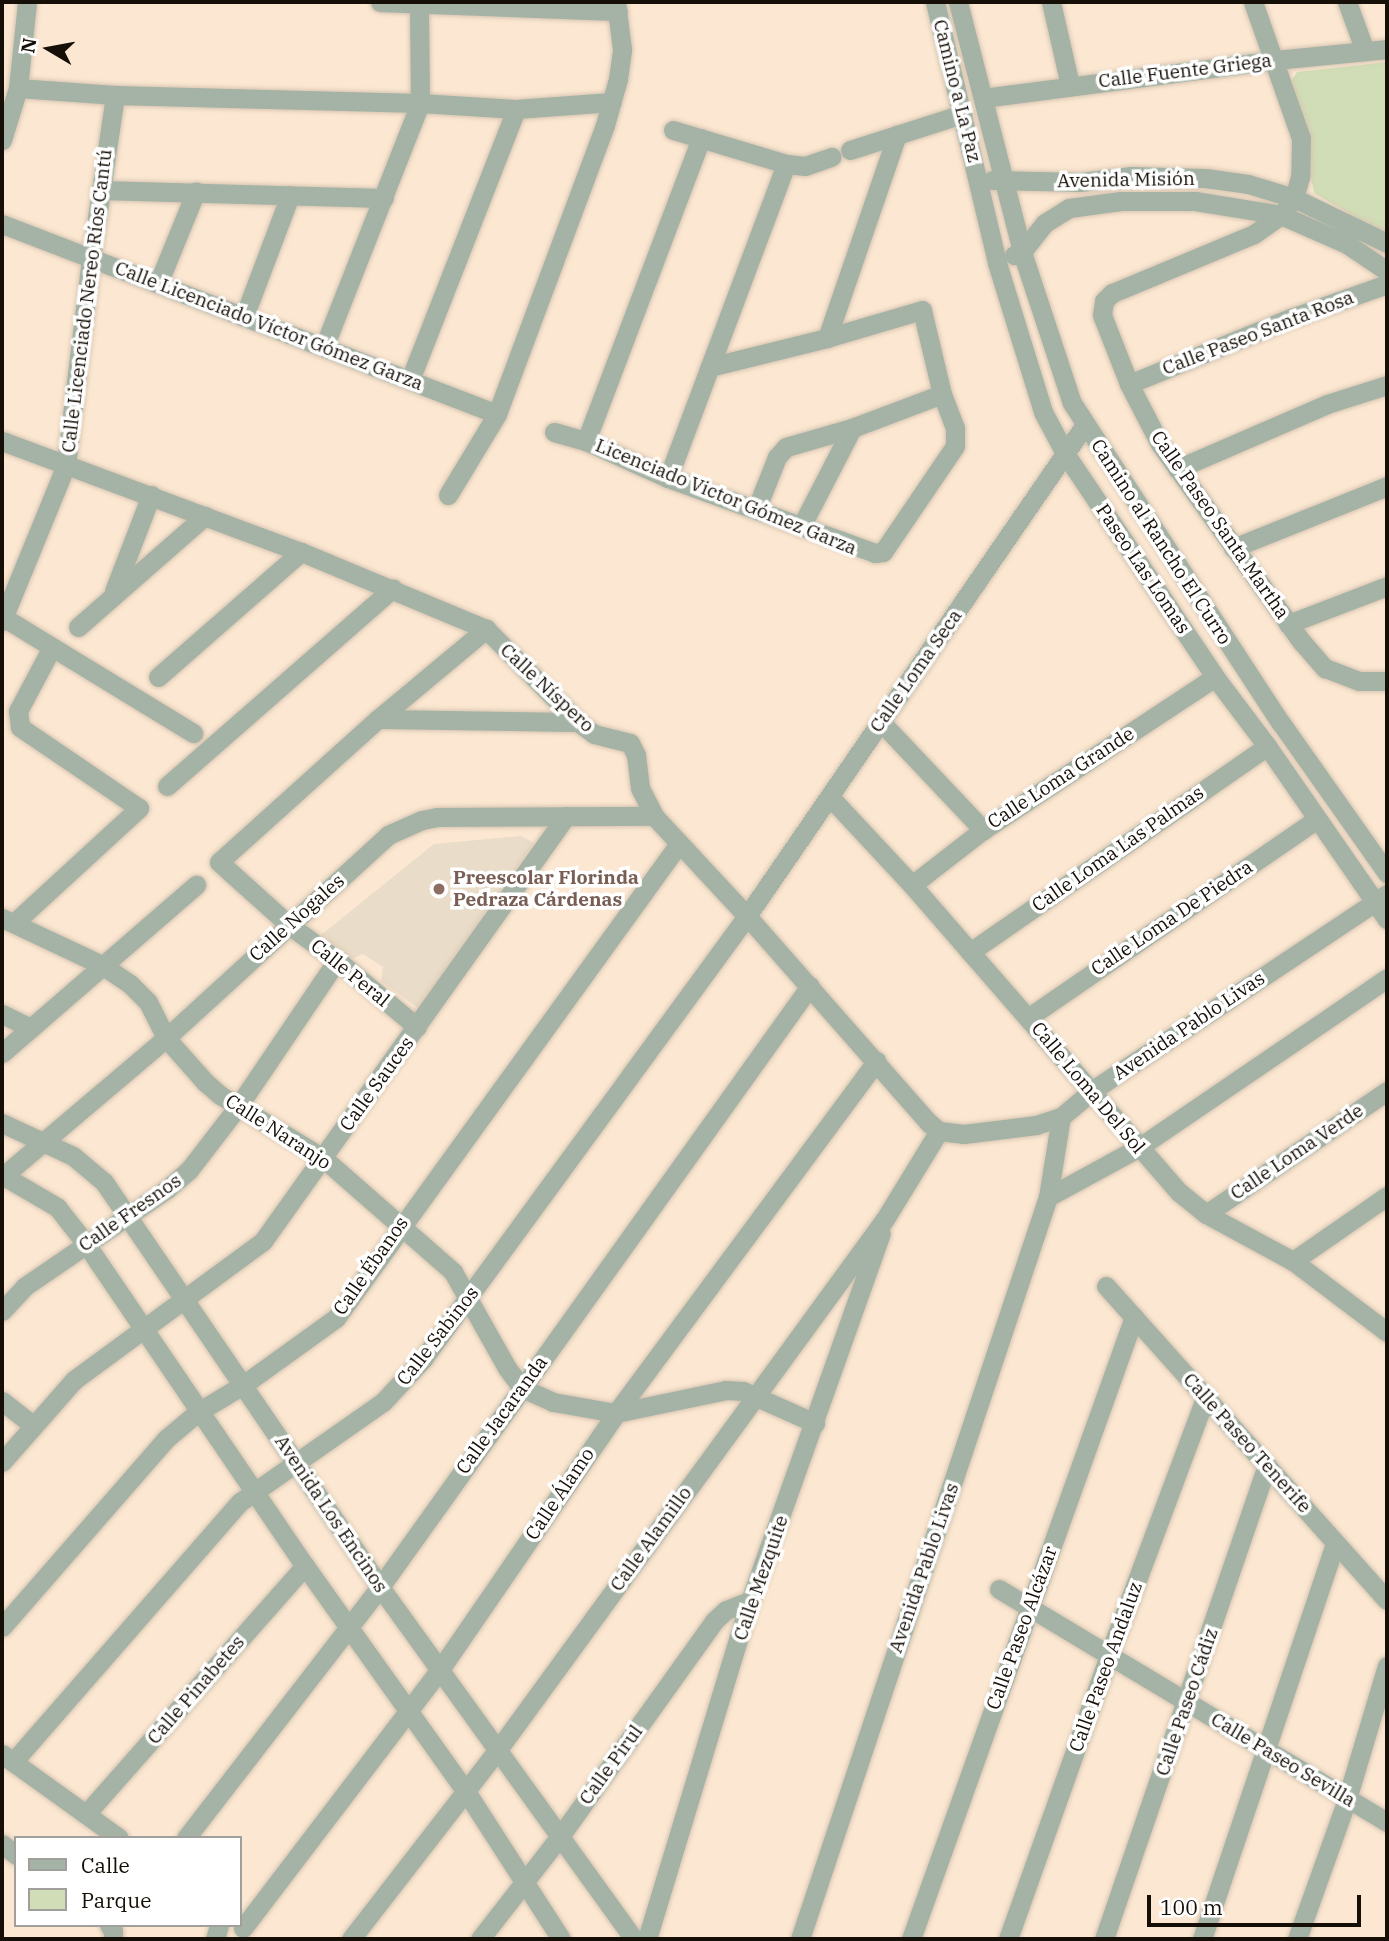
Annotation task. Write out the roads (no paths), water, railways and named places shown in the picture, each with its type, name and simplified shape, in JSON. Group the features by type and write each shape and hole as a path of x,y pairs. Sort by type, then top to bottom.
{"street":[{"path":"3,132 18,88 27,2"},
{"path":"380,2 617,6 622,49 612,102 497,414 448,495"},
{"name":"Camino a La Paz","path":"935,2 978,181"},
{"name":"Camino a La Paz","path":"958,2 1002,179"},
{"path":"1051,2 1070,85"},
{"path":"1252,2 1301,138 1300,177 1294,198 1281,215"},
{"path":"1347,2 1365,51"},
{"path":"324,347 420,103 420,3"},
{"name":"Calle Fuente Griega","path":"983,98 1275,60 1387,49"},
{"path":"18,88 115,95 420,103 516,109 612,102"},
{"name":"Calle Licenciado Nereo Ríos Cantú","path":"3,619 66,465 100,190 115,95"},
{"path":"410,380 516,109"},
{"path":"850,150 962,114"},
{"path":"673,130 786,164 805,166 831,157"},
{"path":"967,135 991,130"},
{"path":"827,338 897,135"},
{"path":"586,442 701,138"},
{"path":"668,478 786,164"},
{"name":"Avenida Misión","path":"978,181 1002,179 1048,182 1132,176 1205,178 1248,184 1294,198 1387,243"},
{"name":"Camino al Rancho El Curro","path":"1002,179 1022,251 1072,403 1084,426 1280,723 1387,873"},
{"name":"Paseo Las Lomas","path":"978,181 997,263 1030,377 1043,412 1066,455 1215,677 1267,746 1316,820 1382,898 1387,919"},
{"path":"100,190 384,198"},
{"path":"158,285 196,191"},
{"path":"244,317 290,195"},
{"name":"Avenida Misión","path":"997,263 1022,251 1045,223 1069,208 1121,201 1195,201 1281,215 1347,244 1387,271"},
{"name":"Calle Paseo Santa Martha","path":"1281,215 1254,234 1112,293 1104,301 1101,315 1129,384 1177,469 1288,624 1325,668 1359,681 1387,681"},
{"name":"Calle Licenciado Víctor Gómez Garza","path":"2,224 497,414"},
{"name":"Calle Paseo Santa Rosa","path":"1129,384 1291,318 1387,284"},
{"path":"710,367 827,338 922,310 942,394 852,428 786,447 777,457 756,510"},
{"path":"1177,469 1327,404 1387,385"},
{"name":"Licenciado Victor Gómez Garza","path":"554,432 586,442 668,478 866,552 883,552 955,446 955,428 942,394"},
{"name":"Calle Loma Seca","path":"747,916 1084,426"},
{"path":"801,527 852,428"},
{"name":"Calle Níspero","path":"2,441 301,552 393,588 486,629 578,722 594,734 630,743 636,754 639,788 654,816 939,1131"},
{"path":"1233,548 1387,486"},
{"path":"114,593 151,495"},
{"path":"78,627 205,516"},
{"path":"159,677 301,552"},
{"path":"1288,624 1387,586"},
{"path":"167,786 393,588"},
{"path":"3,619 193,733"},
{"path":"378,719 486,629"},
{"path":"8,920 139,808 25,733 20,727 18,711 52,647"},
{"name":"Calle Loma Grande","path":"912,886 983,830 1215,677"},
{"path":"378,719 578,722"},
{"name":"Calle Peral","path":"378,719 219,862 289,925 337,960 418,1027"},
{"path":"881,722 983,830"},
{"name":"Calle Loma Las Palmas","path":"970,952 1267,746"},
{"name":"Calle Loma Del Sol","path":"830,797 1029,1017 1093,1090 1138,1148 1179,1192 1206,1214 1293,1261 1382,1320"},
{"name":"Calle Sauces","path":"2,1462 75,1380 144,1328 186,1301 263,1241 566,816"},
{"name":"Calle Nogales","path":"2,1176 166,1038 388,835 403,827 437,817 654,816"},
{"name":"Calle Loma De Piedra","path":"1029,1017 1316,820"},
{"name":"Calle Ébanos","path":"2,1627 144,1462 198,1412 243,1385 336,1318 678,845"},
{"path":"2,1053 195,885"},
{"name":"Avenida Pablo Livas","path":"800,1939 1048,1197 1061,1117 1093,1090 1382,898"},
{"name":"Calle Sabinos","path":"7,1758 225,1516 255,1489 298,1464 383,1402 403,1383 747,916"},
{"name":"Calle Naranjo","path":"8,920 102,965 130,984 148,1002 166,1038 205,1082 323,1158 453,1272 507,1368 522,1388"},
{"name":"Calle Fresnos","path":"2,1311 24,1287 189,1170 239,1105 337,960"},
{"path":"1048,1197 1138,1148 1387,978"},
{"name":"Calle Jacaranda","path":"188,1836 380,1587 810,986"},
{"path":"2,1014 31,1028"},
{"name":"Calle Álamo","path":"242,1925 439,1671 616,1413 876,1061"},
{"name":"Calle Loma Verde","path":"1206,1214 1387,1091"},
{"path":"939,1131 964,1134 984,1132 1036,1125 1061,1117"},
{"name":"Avenida Los Encinos","path":"2,1123 44,1141 92,1170 128,1215 380,1587 634,1939"},
{"name":"Calle Alamillo","path":"351,1939 497,1751 885,1219 939,1131"},
{"path":"2,1176 57,1208 86,1244 198,1412 255,1489 305,1566 465,1790 561,1939"},
{"path":"1293,1261 1387,1196"},
{"name":"Calle Mezquite","path":"647,1939 750,1601 885,1219"},
{"name":"Calle Paseo Tenerife","path":"1106,1286 1387,1600"},
{"name":"Calle Paseo Alcázar","path":"911,1939 1134,1317"},
{"path":"522,1388 553,1402 616,1413 726,1390 756,1395 815,1423"},
{"name":"Calle Paseo Andaluz","path":"1008,1939 1109,1655 1206,1396"},
{"path":"2,1401 33,1425"},
{"name":"Calle Paseo Cádiz","path":"1104,1939 1267,1465"},
{"path":"1202,1939 1268,1750 1335,1543"},
{"name":"Calle Pinabetes","path":"86,1814 305,1566"},
{"name":"Calle Paseo Sevilla","path":"999,1589 1030,1605 1187,1703 1387,1822"},
{"name":"Calle Pirul","path":"480,1939 561,1835 714,1621 726,1610 750,1601"},
{"path":"1297,1939 1347,1799 1387,1666"},
{"path":"7,1758 116,1836"},
{"path":"242,1927 259,1939"}],"place":[{"name":"Preescolar Florinda Pedraza Cárdenas","path":"439,889"}]}
